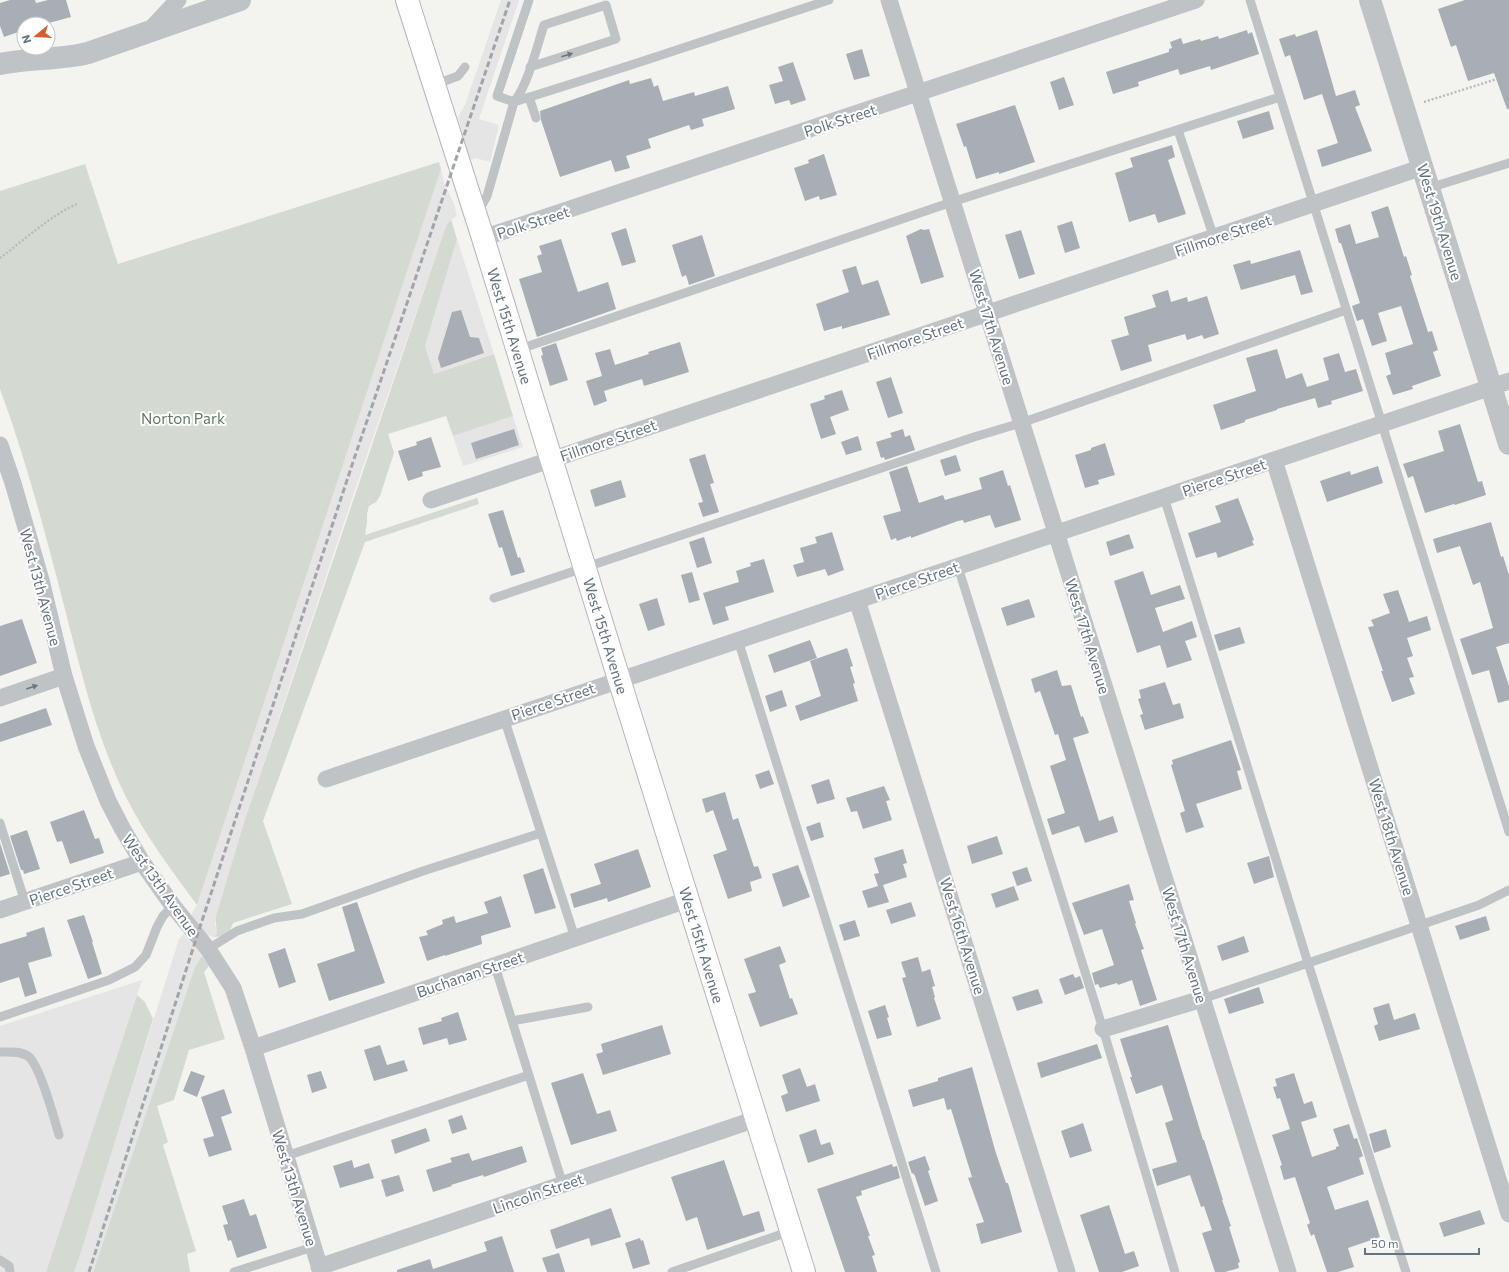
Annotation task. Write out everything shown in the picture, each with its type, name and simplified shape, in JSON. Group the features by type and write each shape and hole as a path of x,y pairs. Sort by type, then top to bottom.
{"main road":[{"name":"West 15th Avenue","path":"407,0 476,215 687,900 804,1272"}],"street":[{"path":"147,33 178,0"},
{"path":"0,64 29,59 79,55 240,0"},
{"name":"West 17th Avenue","path":"889,0 1288,1272"},
{"name":"Polk Street","path":"483,238 919,94 1196,0"},
{"name":"West 19th Avenue","path":"1370,0 1429,188 1500,384 1509,444"},
{"name":"Fillmore Street","path":"430,500 1423,168"},
{"name":"Pierce Street","path":"326,779 619,679 1500,384"},
{"name":"West 13th Avenue","path":"0,445 6,485 41,580 64,676 86,746 108,801 142,862 173,906 208,949 233,988 253,1048 320,1269"},
{"name":"West 18th Avenue","path":"1274,460 1509,1214"},
{"name":"West 16th Avenue","path":"857,600 1068,1272"},
{"path":"0,698 64,676"},
{"name":"Pierce Street","path":"0,910 142,862"},
{"name":"Buchanan Street","path":"253,1048 687,900"},
{"path":"1103,1029 1202,998"},
{"name":"Lincoln Street","path":"320,1269 756,1119"}],"lane":[{"path":"529,0 497,96 514,102 631,66 829,0"},
{"path":"1250,0 1509,832"},
{"path":"476,215 487,196 514,102 521,94 530,67 544,25 606,5 616,39 530,67"},
{"path":"434,85 458,76 465,67"},
{"path":"529,97 536,118"},
{"path":"517,350 952,202 1280,97"},
{"path":"1178,130 1214,238"},
{"path":"1429,188 1509,163"},
{"path":"494,598 1021,422 1346,310"},
{"path":"1164,497 1308,963 1406,1272"},
{"path":"958,566 1103,1029 1175,1272"},
{"path":"738,640 936,1272"},
{"path":"504,718 575,938"},
{"path":"0,823 25,902"},
{"path":"208,949 237,931 274,918 302,914 542,833"},
{"path":"1202,998 1479,905 1509,890"},
{"path":"0,1017 109,980 135,967 146,955 163,916 173,906"},
{"path":"495,966 563,1185"},
{"path":"512,1021 588,1007"},
{"path":"0,1052 17,1052 28,1056 36,1066 59,1134"},
{"path":"286,1156 529,1075"},
{"path":"672,1272 791,1231"},
{"path":"234,1272 313,1246"},
{"path":"0,1260 9,1266 10,1272"}],"path":[{"path":"1424,102 1497,79"},
{"path":"0,258 40,227 77,204"}],"shaded area":[{"path":"501,0 519,0 479,119 499,125 490,162 476,158 470,160 458,117 465,105"},
{"path":"441,169 444,183 454,204 457,216 450,220 446,226 354,493 244,822 216,916 215,925 217,934 213,937 207,935 190,916 197,905"},
{"path":"457,239 494,354 434,374 425,346"},
{"path":"513,416 523,447 463,466 453,436"},
{"path":"184,934 202,956 195,967 93,1272 74,1272 179,939"},
{"path":"142,980 46,1272 0,1272 0,1026"}],"green space":[{"name":"Norton Park","path":"439,162 441,169 197,905 142,827 127,799 106,751 82,675 34,493 18,440 0,389 0,191 85,164 118,264"},
{"path":"451,219 457,239 425,346 434,374 494,354 513,416 453,436 446,416 388,434 394,453 380,496 376,502 369,506 365,535 477,498 479,504 365,542 263,821 292,904 233,923 228,936 213,937 217,934 216,916 244,822 446,226"},
{"path":"202,956 209,966 204,972 225,1039 189,1050 174,1100 157,1106 168,1142 163,1145 196,1251 187,1254 190,1272 93,1272 195,967"},
{"path":"137,995 145,1002 153,1019 79,1258 74,1272 46,1272"}],"building":[{"path":"10,0 35,0 36,3 48,0 66,0 71,17 56,21 56,16 16,16 16,33 4,37 0,26 0,3"},
{"path":"1465,0 1509,0 1509,109 1507,109 1494,73 1468,81 1456,45 1451,47 1438,9"},
{"path":"1247,30 1248,34 1252,32 1259,54 1211,70 1210,66 1180,75 1178,69 1138,82 1139,86 1113,94 1106,72 1169,52 1169,49 1172,48 1170,42 1181,38 1183,44 1218,36 1219,39"},
{"path":"1317,30 1336,96 1355,90 1360,105 1355,107 1372,151 1322,167 1317,150 1338,143 1322,94 1304,100 1290,55 1285,57 1279,39 1295,34 1296,37"},
{"path":"862,49 870,76 854,80 846,54"},
{"path":"793,62 806,100 791,105 789,100 775,104 769,85 783,81 778,67"},
{"path":"1064,77 1074,105 1059,110 1050,82"},
{"path":"651,78 654,87 658,85 663,101 694,92 695,96 728,86 735,109 702,119 704,126 691,130 689,125 648,139 651,148 626,156 630,168 615,172 611,160 560,177 541,120 540,111 629,80 630,84"},
{"path":"1015,105 1035,162 999,174 999,172 976,179 966,146 964,147 956,124"},
{"path":"1269,111 1274,129 1243,139 1237,121"},
{"path":"1172,145 1175,157 1168,160 1186,214 1158,223 1155,214 1129,222 1115,173 1133,167 1130,158"},
{"path":"824,154 837,195 820,200 819,196 805,201 794,168 809,163 808,160"},
{"path":"1388,206 1404,257 1406,256 1412,275 1410,276 1428,332 1432,331 1438,350 1433,352 1441,376 1412,386 1413,389 1393,395 1386,376 1391,374 1385,353 1413,344 1401,306 1378,313 1387,341 1372,346 1363,319 1357,321 1352,306 1360,303 1341,243 1339,243 1335,229 1350,224 1356,244 1379,237 1371,212"},
{"path":"1072,221 1080,248 1065,253 1057,226"},
{"path":"626,228 636,262 622,266 611,233"},
{"path":"921,229 929,229 944,277 921,284 906,236"},
{"path":"1021,230 1035,274 1019,279 1005,235"},
{"path":"702,235 715,276 689,285 686,275 682,277 672,245"},
{"path":"561,239 578,292 608,282 616,309 537,337 519,279 542,272 537,256 542,254 539,246"},
{"path":"1300,250 1313,292 1301,295 1295,275 1241,290 1233,265 1250,260 1251,264"},
{"path":"856,266 862,285 878,280 890,315 842,329 842,326 824,331 816,304 849,292 842,270"},
{"path":"1168,290 1171,302 1187,297 1188,302 1207,296 1219,334 1204,339 1202,335 1187,340 1185,334 1148,345 1152,361 1121,371 1111,340 1129,335 1124,317 1156,307 1152,295"},
{"path":"461,310 470,337 479,338 484,353 441,368 438,358 452,312"},
{"path":"680,342 689,372 644,386 642,379 604,391 607,401 594,406 586,381 602,376 595,353 610,349 615,365 649,354 648,352"},
{"path":"556,343 568,380 550,386 541,356 543,355 541,348"},
{"path":"1277,349 1286,379 1302,373 1307,387 1329,380 1323,358 1339,353 1345,372 1356,369 1363,391 1331,401 1332,404 1318,408 1315,398 1277,409 1221,430 1213,405 1256,391 1246,358"},
{"path":"891,377 903,413 888,418 876,382"},
{"path":"842,390 849,410 830,417 836,434 821,439 810,404 825,399 824,396"},
{"path":"1460,424 1478,482 1482,481 1486,495 1425,513 1413,476 1408,478 1403,464 1444,451 1438,431"},
{"path":"514,429 519,445 476,459 471,443"},
{"path":"903,429 905,437 910,435 915,450 885,460 884,457 881,458 876,442 892,437 890,433"},
{"path":"858,436 862,450 846,455 841,442"},
{"path":"431,437 441,467 422,472 423,476 408,481 398,451 417,445 416,442"},
{"path":"1105,443 1115,475 1098,480 1099,484 1085,488 1075,455 1091,450 1091,448"},
{"path":"705,454 714,483 710,484 719,512 703,517 698,503 703,502 689,459"},
{"path":"956,455 961,471 945,476 940,460"},
{"path":"907,466 919,503 943,495 945,500 982,489 979,478 1003,470 1008,486 1010,485 1021,520 995,528 990,515 964,523 963,520 958,521 911,538 911,536 897,541 896,538 891,540 883,516 901,511 889,472"},
{"path":"1378,466 1383,483 1327,502 1320,481 1350,471 1351,475"},
{"path":"621,480 626,497 595,507 590,490"},
{"path":"1238,498 1254,540 1252,541 1254,545 1218,558 1216,552 1196,558 1188,533 1221,522 1215,506"},
{"path":"503,510 518,558 520,557 525,572 511,576 502,547 499,548 488,514"},
{"path":"1491,522 1501,557 1503,556 1509,575 1509,643 1496,647 1509,686 1509,700 1498,703 1489,670 1472,675 1460,639 1493,628 1480,582 1473,585 1460,546 1437,553 1433,539"},
{"path":"832,532 844,570 828,576 825,569 797,577 793,565 804,562 800,548 817,543 815,537"},
{"path":"1129,534 1134,548 1110,556 1106,542"},
{"path":"704,537 712,563 697,568 689,542"},
{"path":"764,559 774,592 725,607 729,620 713,625 703,593 739,582 736,571 751,566 750,563"},
{"path":"1143,571 1151,595 1180,585 1185,599 1155,608 1163,632 1192,621 1197,637 1185,641 1192,660 1167,668 1160,645 1137,653 1114,581"},
{"path":"692,572 700,600 689,603 681,575"},
{"path":"1398,590 1409,622 1427,616 1431,630 1407,638 1413,656 1407,658 1414,677 1409,678 1415,694 1392,702 1368,627 1374,626 1371,620 1390,613 1383,594"},
{"path":"657,598 665,625 648,631 639,604"},
{"path":"1029,599 1035,617 1007,626 1001,608"},
{"path":"22,619 37,663 0,676 0,626"},
{"path":"1240,627 1245,643 1219,651 1214,635"},
{"path":"810,640 817,658 774,673 768,655"},
{"path":"847,648 853,666 850,667 855,683 853,684 858,701 800,721 795,706 821,696 810,661"},
{"path":"1057,670 1062,686 1071,685 1081,717 1083,716 1089,733 1073,738 1099,821 1113,816 1118,832 1085,843 1079,826 1052,835 1047,819 1065,813 1050,766 1066,760 1058,734 1055,735 1040,691 1035,693 1031,679"},
{"path":"1165,682 1173,705 1180,703 1184,718 1145,730 1140,715 1143,714 1138,699 1141,698 1139,690"},
{"path":"782,690 787,706 770,712 765,696"},
{"path":"46,708 52,725 0,742 0,724"},
{"path":"1231,740 1241,770 1237,771 1242,789 1196,804 1204,827 1186,833 1180,813 1185,811 1171,765 1173,764 1172,760"},
{"path":"769,770 774,784 760,789 755,775"},
{"path":"829,779 835,799 817,804 811,785"},
{"path":"884,786 890,800 886,801 892,820 863,829 857,811 851,812 846,798"},
{"path":"725,792 733,820 738,818 754,867 758,866 762,878 750,882 752,891 728,899 713,855 727,850 713,810 706,813 702,799"},
{"path":"84,810 95,839 99,838 104,853 70,864 62,841 57,842 50,822"},
{"path":"820,822 824,837 811,841 806,827"},
{"path":"27,830 40,869 24,874 23,870 21,870 10,836"},
{"path":"997,836 1003,854 972,864 967,846"},
{"path":"0,843 10,874 0,877"},
{"path":"638,849 651,887 608,902 607,898 574,908 570,894 601,884 594,864"},
{"path":"903,849 907,863 903,864 907,877 883,885 889,902 868,908 862,891 878,886 874,874 879,873 874,858"},
{"path":"1269,856 1274,877 1254,884 1247,863"},
{"path":"798,865 810,897 783,907 772,874"},
{"path":"1027,867 1032,881 1017,886 1012,872"},
{"path":"543,868 556,908 535,914 523,875"},
{"path":"1129,884 1134,900 1129,901 1144,949 1141,950 1157,1000 1140,1006 1132,980 1118,985 1117,983 1100,988 1098,984 1095,985 1092,973 1114,965 1102,929 1084,935 1072,903"},
{"path":"1014,886 1019,900 996,908 991,894"},
{"path":"501,896 511,927 481,936 482,944 427,961 419,937 428,935 426,931 443,924 442,920 454,916 456,923 488,913 484,902"},
{"path":"357,902 385,983 329,1001 317,964 355,951 342,907"},
{"path":"911,902 916,916 891,924 886,910"},
{"path":"84,915 102,974 88,979 67,920"},
{"path":"1486,916 1490,930 1460,940 1455,926"},
{"path":"855,920 860,936 844,941 839,925"},
{"path":"44,927 52,956 28,963 37,993 25,997 19,977 0,983 0,944 27,936 26,933"},
{"path":"1244,936 1249,952 1222,961 1217,946"},
{"path":"780,946 786,962 779,965 790,999 792,998 798,1014 760,1027 748,994 756,992 744,959"},
{"path":"285,948 296,982 279,988 268,954"},
{"path":"918,957 922,972 930,969 935,986 932,987 934,998 941,1019 917,1027 902,978 906,977 901,962"},
{"path":"1073,974 1075,978 1080,976 1084,988 1065,995 1059,979"},
{"path":"1259,987 1264,1003 1229,1014 1224,999"},
{"path":"1038,989 1043,1003 1017,1011 1012,997"},
{"path":"1389,1003 1394,1020 1415,1013 1420,1029 1379,1041 1374,1026 1378,1024 1373,1008"},
{"path":"885,1005 892,1035 877,1039 868,1011"},
{"path":"458,1012 467,1040 449,1045 447,1038 423,1045 418,1028 442,1021 441,1018"},
{"path":"662,1025 671,1054 603,1075 596,1054 603,1052 601,1044"},
{"path":"1168,1025 1231,1226 1229,1227 1240,1262 1238,1263 1239,1268 1225,1272 1215,1272 1202,1233 1212,1230 1204,1206 1201,1207 1190,1175 1157,1186 1152,1169 1177,1162 1165,1123 1173,1120 1162,1085 1136,1094 1120,1039"},
{"path":"1097,1044 1102,1058 1041,1078 1037,1063"},
{"path":"380,1045 387,1065 404,1060 408,1071 374,1081 364,1050"},
{"path":"972,1067 995,1150 1006,1183 1008,1183 1022,1232 981,1244 976,1224 984,1222 968,1178 972,1177 951,1109 947,1110 944,1098 913,1107 908,1090 938,1081 938,1078"},
{"path":"800,1068 807,1087 815,1084 820,1101 786,1112 781,1096 788,1093 782,1075"},
{"path":"191,1071 205,1076 197,1097 183,1091"},
{"path":"321,1071 327,1088 312,1093 307,1075"},
{"path":"583,1073 597,1114 610,1110 617,1131 571,1145 551,1083"},
{"path":"1294,1073 1304,1104 1312,1101 1317,1117 1301,1122 1312,1157 1336,1149 1336,1147 1339,1146 1333,1129 1349,1124 1354,1139 1357,1138 1363,1156 1359,1158 1364,1174 1327,1187 1335,1210 1368,1200 1380,1237 1348,1248 1354,1267 1338,1272 1327,1272 1314,1234 1311,1236 1307,1225 1310,1223 1295,1177 1284,1180 1280,1166 1282,1165 1272,1135 1290,1129 1280,1098 1277,1099 1273,1087 1277,1086 1275,1079"},
{"path":"224,1089 232,1113 221,1117 232,1150 209,1157 203,1139 214,1136 201,1097"},
{"path":"462,1115 467,1129 452,1134 448,1120"},
{"path":"1083,1123 1092,1151 1070,1158 1061,1131"},
{"path":"426,1128 430,1141 395,1154 391,1140"},
{"path":"816,1129 821,1145 830,1142 834,1154 808,1163 799,1135"},
{"path":"1386,1129 1391,1147 1374,1153 1369,1134"},
{"path":"522,1146 527,1162 484,1177 483,1175 433,1192 426,1170 452,1162 450,1158 469,1153 472,1161"},
{"path":"925,1156 930,1170 928,1171 938,1201 925,1206 915,1176 913,1173 912,1174 908,1162"},
{"path":"352,1160 354,1168 369,1163 374,1178 340,1188 333,1166"},
{"path":"724,1160 743,1216 759,1211 765,1231 707,1250 697,1217 686,1221 671,1177"},
{"path":"892,1164 893,1167 897,1166 900,1178 861,1191 862,1195 856,1197 870,1236 868,1236 875,1255 872,1256 877,1272 845,1272 817,1189"},
{"path":"399,1175 404,1191 386,1197 381,1180"},
{"path":"244,1199 250,1216 256,1214 267,1248 237,1258 231,1240 228,1241 223,1225 228,1224 222,1206"},
{"path":"1109,1205 1125,1254 1134,1251 1139,1266 1122,1272 1099,1272 1080,1215"},
{"path":"611,1208 621,1237 591,1246 589,1238 556,1249 550,1230"},
{"path":"1480,1210 1485,1224 1444,1237 1439,1223"},
{"path":"502,1236 514,1272 397,1272 397,1270 430,1259 433,1269 487,1251 484,1242"},
{"path":"640,1238 641,1241 643,1240 650,1264 633,1269 625,1243"},
{"path":"559,1253 565,1272 547,1272 542,1258"}],"railway":[{"path":"89,1272 197,936 353,462 510,0"}]}
